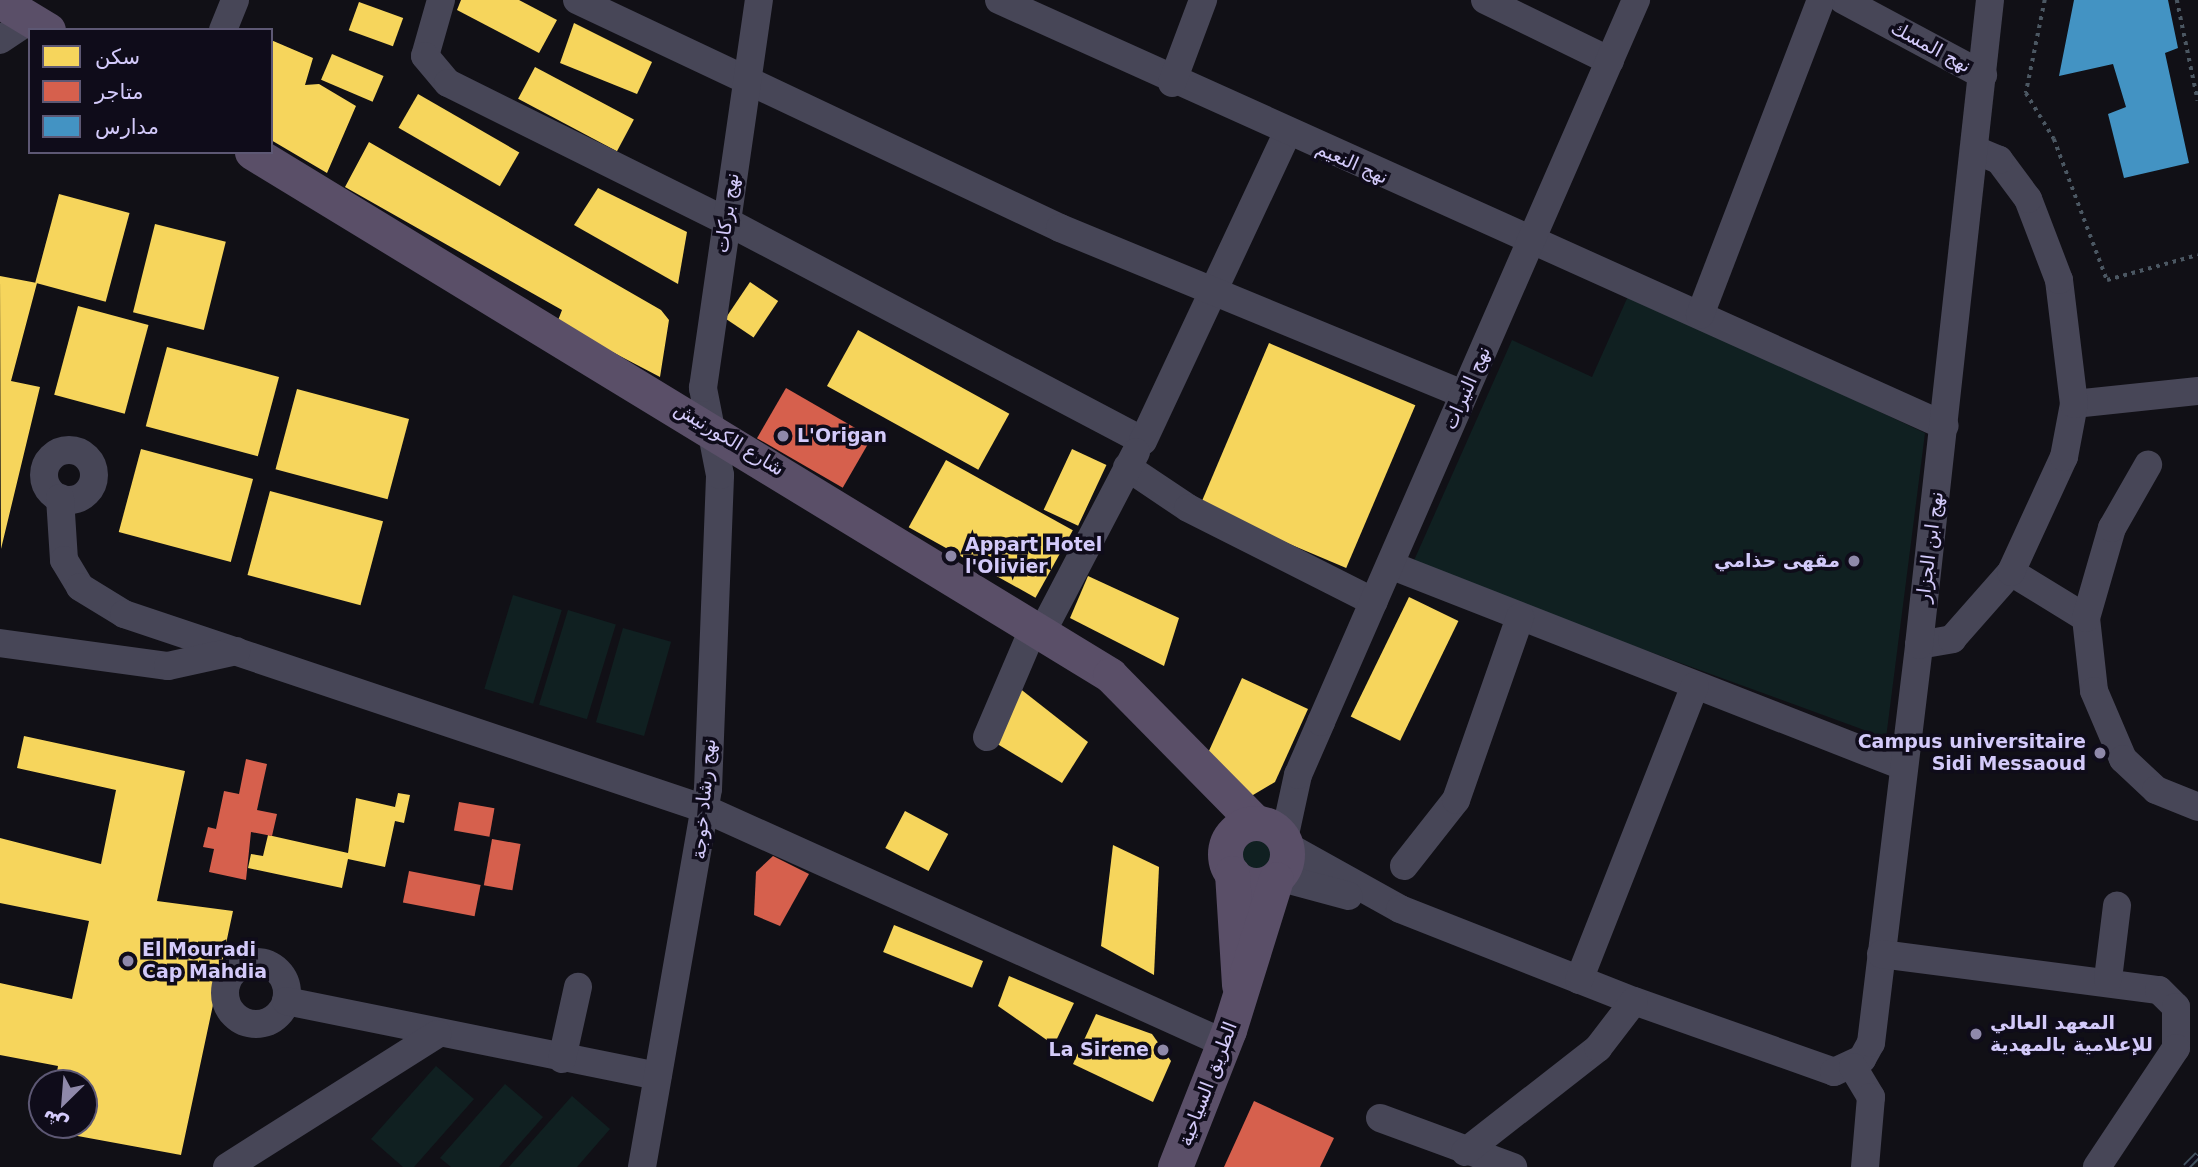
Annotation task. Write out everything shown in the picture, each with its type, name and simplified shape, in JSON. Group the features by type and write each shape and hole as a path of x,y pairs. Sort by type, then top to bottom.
{"main road":[{"path":"0,1 40,25"},
{"name":"شارع الكورنيش","path":"256,154 711,427 1110,675 1274,848"},
{"name":"شارع الكورنيش","path":"1185,752 1228,862"},
{"path":"1232,834 1274,848 1252,885 1228,862 1232,834"},
{"name":"الطريق السياحية","path":"1175,1167 1240,1000 1274,848"},
{"name":"الطريق السياحية","path":"1228,862 1240,1000"}],"street":[{"path":"224,28 235,0"},
{"path":"441,0 425,45 433,73 726,221 1143,441"},
{"path":"577,0 744,83 1217,294 1463,394"},
{"name":"نهج بركات","path":"711,427 703,388 744,83 759,0"},
{"name":"نهج النعيم","path":"999,0 1172,83 1945,426"},
{"path":"1172,83 1203,0"},
{"path":"1485,0 1609,61"},
{"name":"نهج النيرات","path":"1274,848 1298,775 1636,0"},
{"path":"1700,316 1821,0"},
{"name":"نهج المسك","path":"1843,0 1983,75"},
{"name":"نهج ابن الجزار","path":"1844,1070 1871,1042 1945,426 1990,0"},
{"path":"0,40 28,30"},
{"path":"987,737 1038,630 1143,441 1217,294 1287,134"},
{"path":"1919,645 1952,639 2011,572 2064,457 2074,404 2059,281 2028,199 1999,160 1975,150"},
{"path":"2074,404 2198,391"},
{"name":"نهج رشاد خوجة","path":"642,1167 705,809 720,475 711,427"},
{"path":"2148,465 2112,528 2086,618 2094,691 2123,759 2156,790 2198,807"},
{"path":"1127,467 1188,508 1374,602"},
{"path":"60,498 64,560 80,587 124,614 705,809 1224,1044"},
{"path":"1390,565 1903,766"},
{"path":"2011,572 2086,618"},
{"path":"1404,866 1455,800 1520,617"},
{"path":"0,643 168,666 236,651"},
{"path":"1579,980 1695,686"},
{"path":"1274,848 1400,909 1579,980 1634,1001 1844,1070 1871,1097 1864,1167"},
{"path":"2108,979 2117,906"},
{"path":"1881,954 2108,979 2159,990 2176,1007 2176,1048 2097,1167"},
{"path":"562,1059 578,987"},
{"path":"286,1001 437,1034 657,1076"},
{"path":"1465,1152 1598,1048 1634,1001"},
{"path":"227,1167 437,1034"},
{"path":"1380,1118 1465,1152 1513,1167"}],"path":[{"path":"2045,0 2026,93 2054,139 2107,280 2198,255"},
{"path":"2177,0 2198,101"}],"shaded area":[{"path":"1629,294 1925,433 1886,738 1412,565 1512,340 1592,377"},
{"path":"513,595 562,610 533,704 484,689"},
{"path":"568,610 616,625 587,719 539,705"},
{"path":"623,628 671,642 644,736 596,722"},
{"path":"1257,835 1271,841 1277,855 1271,869 1257,875 1243,869 1237,855 1243,841"},
{"path":"436,1066 474,1099 414,1167 403,1167 371,1139"},
{"path":"505,1084 543,1117 499,1167 451,1167 440,1158"},
{"path":"572,1096 610,1129 577,1167 509,1167"}],"building: سكن":[{"path":"461,0 519,0 557,20 539,53 457,10"},
{"path":"359,2 403,18 393,46 349,30"},
{"path":"574,23 652,62 637,94 560,63"},
{"path":"273,41 313,58 305,85 319,84 356,106 327,173 273,141"},
{"path":"332,54 384,76 373,102 321,80"},
{"path":"535,67 634,120 617,151 518,99"},
{"path":"418,94 519,152 500,186 398,128"},
{"path":"369,142 661,310 669,320 660,377 557,323 562,310 345,187"},
{"path":"598,188 687,232 678,284 574,225"},
{"path":"59,194 130,213 106,302 35,283"},
{"path":"155,224 226,242 204,330 133,312"},
{"path":"0,276 37,283 11,381 40,387 1,549"},
{"path":"750,282 778,301 754,337 725,318"},
{"path":"78,306 149,325 125,414 54,395"},
{"path":"858,330 1009,414 978,470 827,386"},
{"path":"1269,343 1415,405 1346,568 1200,506"},
{"path":"167,347 279,377 258,456 146,426"},
{"path":"297,389 409,419 388,499 276,469"},
{"path":"141,449 253,479 231,562 119,532"},
{"path":"1072,449 1106,465 1078,526 1044,510"},
{"path":"946,460 1073,530 1035,598 909,527"},
{"path":"270,491 383,521 360,605 247,575"},
{"path":"1088,576 1179,618 1164,666 1070,618"},
{"path":"1409,597 1458,621 1400,741 1351,717"},
{"path":"1242,678 1308,709 1275,782 1253,795 1232,793 1208,753"},
{"path":"1014,684 1088,742 1062,783 994,742"},
{"path":"24,736 185,771 157,901 233,911 181,1155 94,1139 98,1139 98,1069 57,1069 58,1066 0,1055 0,983 72,999 89,921 0,903 0,838 101,864 116,790 17,768"},
{"path":"398,793 410,795 404,823 395,821 385,867 348,859 342,888 248,868 251,854 263,856 268,835 348,853 356,798 395,807"},
{"path":"905,811 948,834 929,871 885,848"},
{"path":"1113,845 1159,867 1154,975 1101,946"},
{"path":"894,925 983,961 972,988 883,952"},
{"path":"1009,976 1074,1003 1054,1045 998,1006"},
{"path":"1096,1014 1152,1034 1171,1061 1153,1102 1073,1064"}],"building: متاجر":[{"path":"786,388 872,437 843,488 757,438"},
{"path":"246,759 267,764 257,810 277,814 272,836 251,832 246,880 209,872 214,849 203,847 208,827 216,829 224,791 239,794"},
{"path":"459,802 494,808 489,837 454,831"},
{"path":"492,839 521,844 512,890 484,885"},
{"path":"773,856 809,874 780,926 754,915 756,872"},
{"path":"409,871 481,885 475,916 403,902"},
{"path":"1254,1101 1334,1138 1320,1167 1224,1167"}],"building: مدارس":[{"path":"2074,0 2168,0 2178,48 2165,53 2189,163 2124,178 2108,114 2126,107 2113,64 2059,76"}],"railway":[{"path":"2186,1167 2198,1155"}],"place":[{"name":"L'Origan","path":"783,436"},
{"name":"Appart Hotel l'Olivier","path":"951,556"},
{"name":"مقهى حذامي","path":"1854,561"},
{"name":"Campus universitaire Sidi Messaoud","path":"2100,753"},
{"name":"El Mouradi Cap Mahdia","path":"128,961"},
{"name":"المعهد العالي للإعلامية بالمهدية","path":"1976,1034"},
{"name":"La Sirene","path":"1163,1050"}]}
